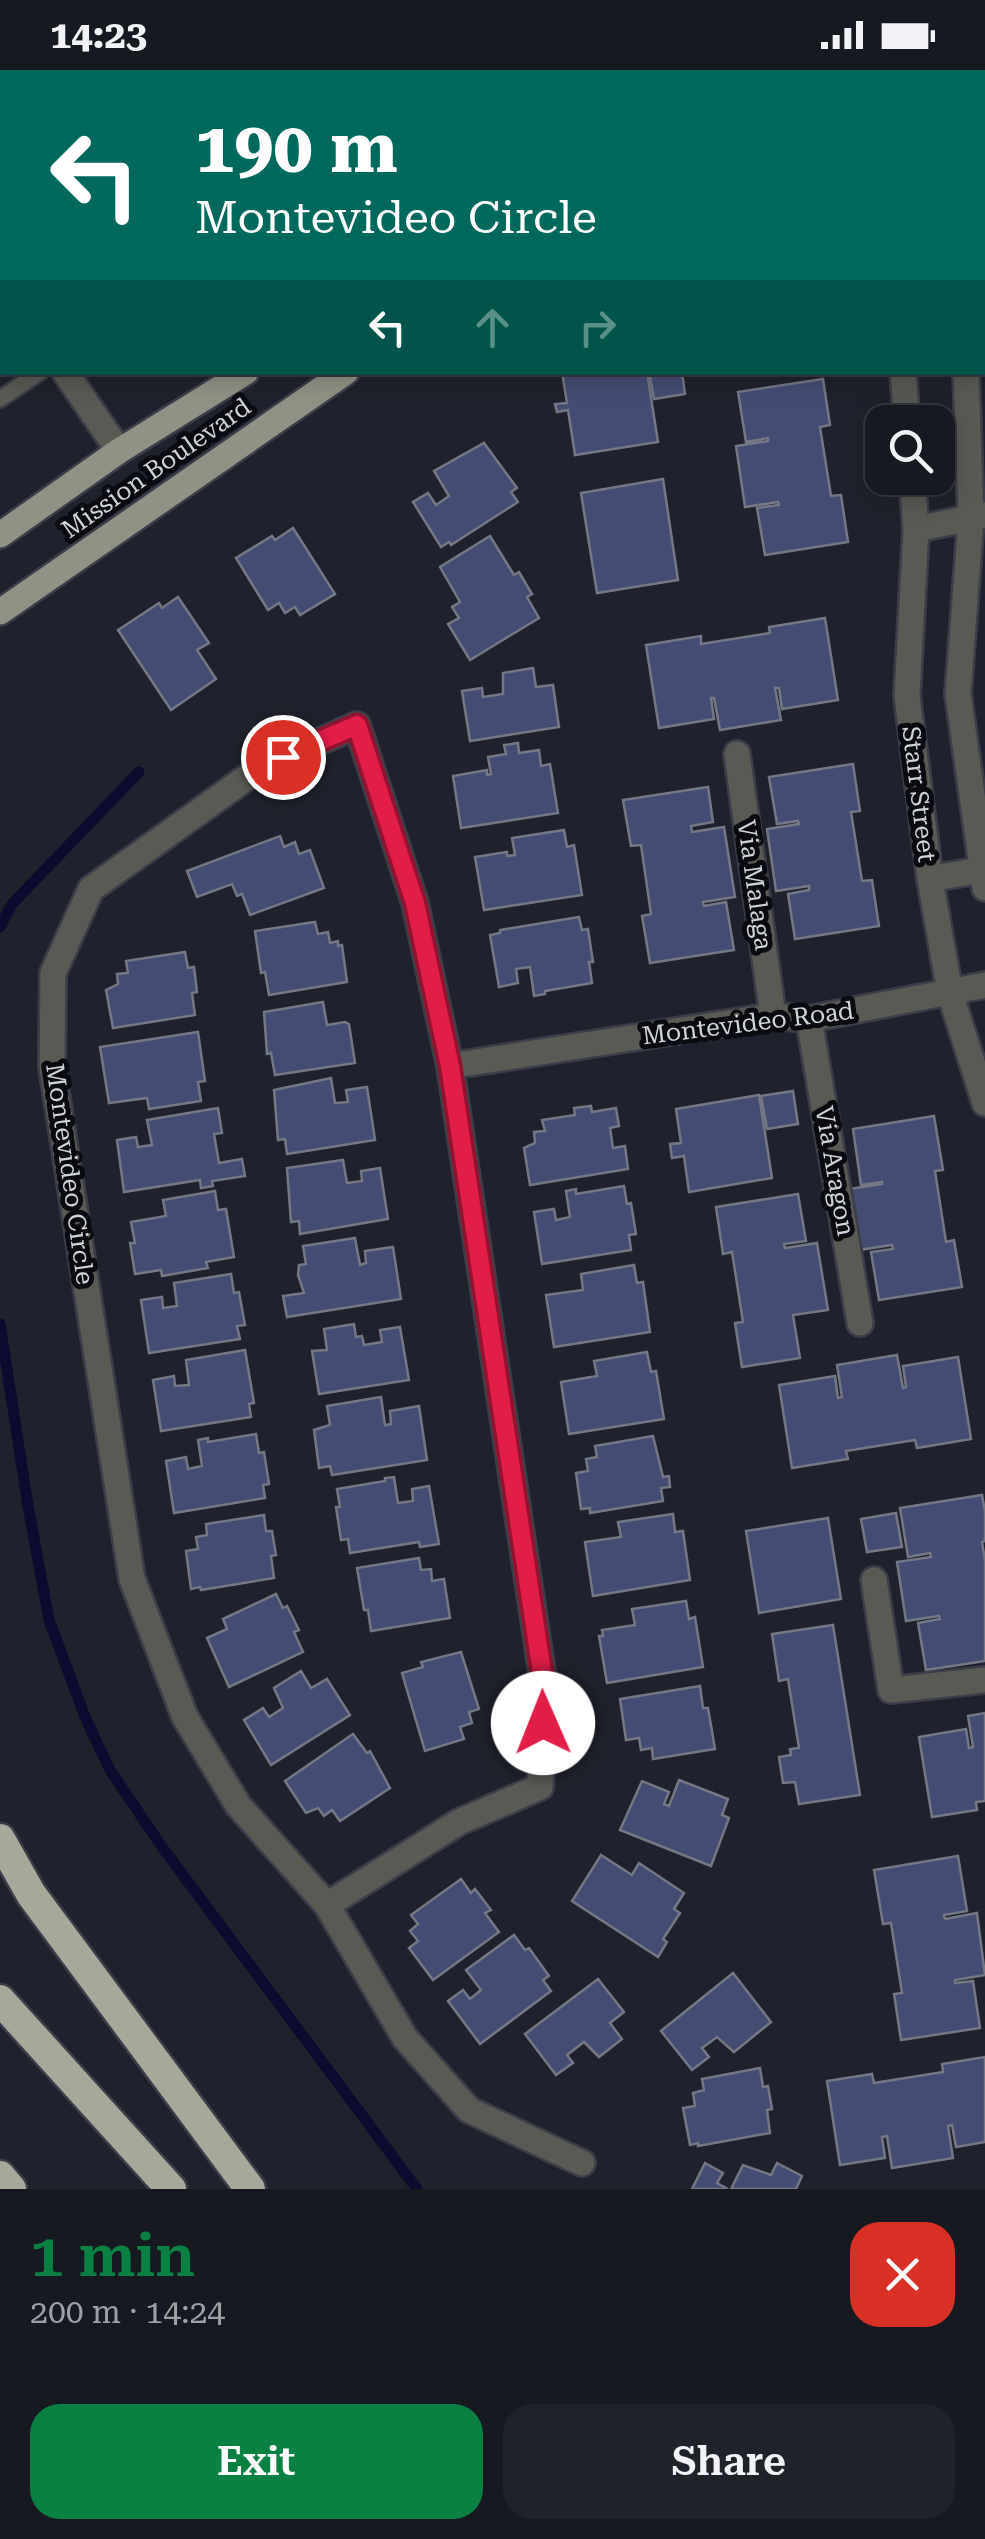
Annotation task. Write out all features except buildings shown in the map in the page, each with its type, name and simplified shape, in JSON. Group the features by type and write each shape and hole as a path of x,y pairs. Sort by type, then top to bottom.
{"highway":[{"path":"0,1839 31,1894 250,2189"},
{"path":"0,2000 171,2189"},
{"path":"0,2176 11,2189"}],"main road":[{"name":"Mission Boulevard","path":"0,535 119,451 241,375"},
{"name":"Mission Boulevard","path":"0,612 342,375"}],"street":[{"path":"67,375 119,451"},
{"path":"903,375 906,405"},
{"name":"Starr Street","path":"966,375 978,517 958,694 984,875"},
{"name":"Starr Street","path":"913,495 916,529 907,696 930,878 950,993 985,1103"},
{"path":"916,529 978,517"},
{"name":"Montevideo Circle","path":"357,725 415,903 450,1066 545,1692 540,1787 459,1822 327,1905 238,1806 186,1717 132,1579 52,1067 53,973 91,889 260,768 357,725"},
{"name":"Via Malaga","path":"736,754 774,1016"},
{"path":"930,878 984,875"},
{"name":"Montevideo Road","path":"450,1066 774,1016 809,1019 985,985"},
{"name":"Via Aragon","path":"809,1019 860,1323"},
{"path":"874,1580 891,1690 985,1680"},
{"path":"327,1905 406,2038 469,2110 582,2163"}],"lane":[{"path":"0,400 36,375"}],"waterway":[{"path":"0,927 12,904 139,772"},
{"path":"0,1324 49,1620 85,1717 110,1770 162,1847 417,2189"}],"route":[{"path":"283,757 357,725 415,903 450,1066 545,1692 543,1723"}]}
